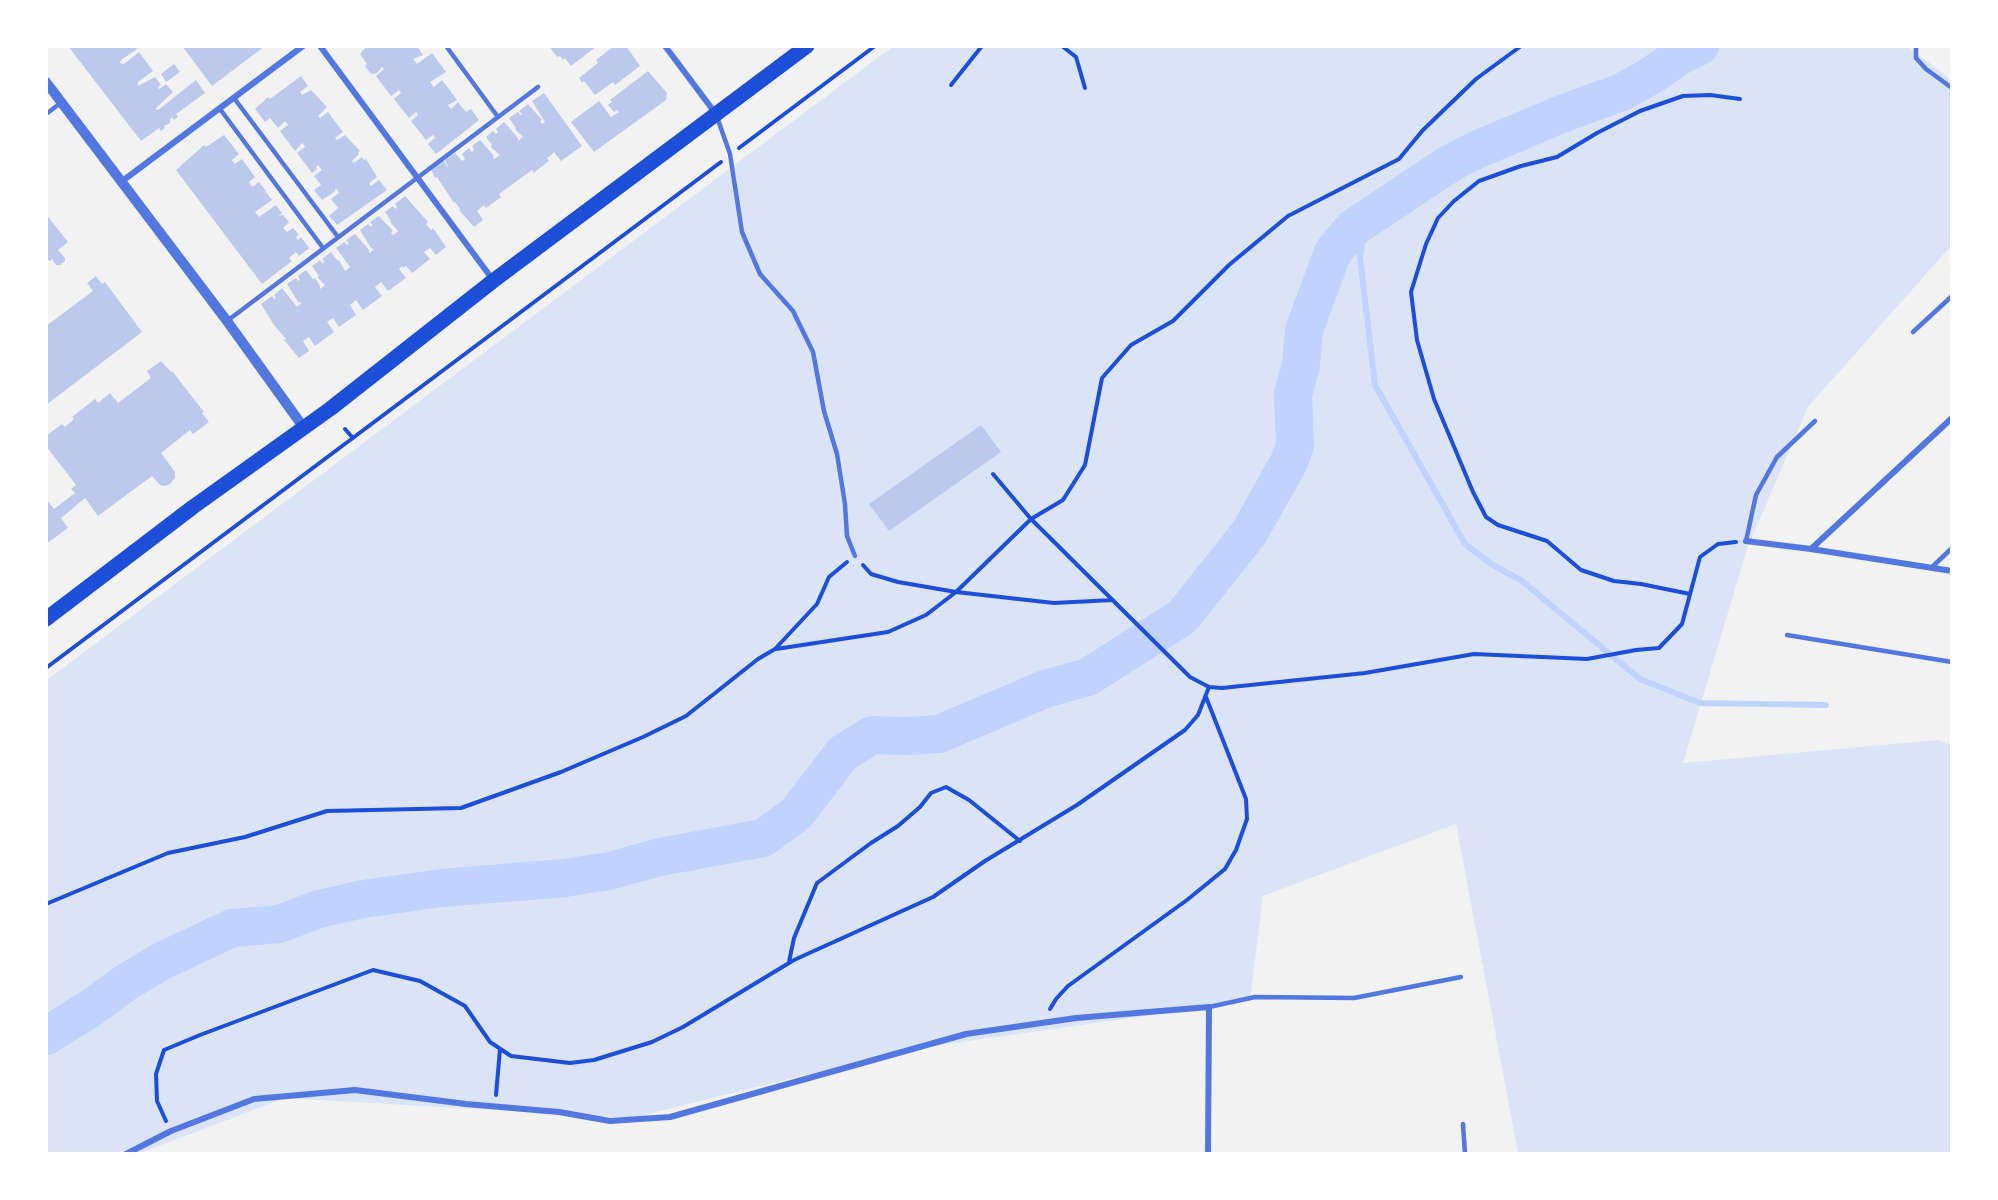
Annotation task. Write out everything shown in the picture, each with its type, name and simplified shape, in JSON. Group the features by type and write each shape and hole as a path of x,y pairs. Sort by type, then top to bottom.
{"main road":[{"path":"46,619 193,507 304,428 493,281 807,46"}],"street":[{"path":"121,182 303,46"},
{"path":"320,46 493,281"},
{"path":"665,46 716,115"},
{"path":"46,82 227,321 304,428"},
{"path":"1811,549 1952,418"},
{"path":"1746,542 1811,549 1952,571"},
{"path":"126,1154 171,1131 254,1099 355,1090 495,1107 559,1112 610,1121 670,1117 966,1034 1076,1018 1209,1007 1208,1154"}],"lane":[{"path":"446,46 498,117"},
{"path":"1916,46 1916,58 1952,88"},
{"path":"227,321 538,87"},
{"path":"234,98 338,237"},
{"path":"46,114 62,102"},
{"path":"220,109 323,248"},
{"path":"716,115 730,154 742,232 760,274 793,311 813,351 824,411 837,454 845,504 847,536 855,556"},
{"path":"1913,332 1952,297"},
{"path":"1746,542 1756,495 1778,457 1815,421"},
{"path":"1931,568 1952,548"},
{"path":"1787,635 1952,662"},
{"path":"1209,1007 1255,997 1353,998 1461,976"},
{"path":"1463,1124 1465,1153"}],"path":[{"path":"46,668 875,46"},
{"path":"951,85 982,46"},
{"path":"1062,46 1077,57 1085,88"},
{"path":"775,649 888,632 926,615 956,592 1031,519 1062,500 1085,465 1102,378 1131,345 1173,321 1229,265 1288,216 1399,159 1423,130 1476,79 1521,46"},
{"path":"1690,594 1614,581 1581,570 1547,542 1498,525 1486,517 1473,492 1434,399 1417,340 1411,292 1426,243 1438,218 1454,201 1479,181 1521,166 1557,157 1640,111 1683,96 1710,95 1740,99"},
{"path":"345,429 352,437"},
{"path":"993,474 1031,519 1190,677 1209,687 1222,688 1365,673 1474,654 1587,659 1659,648 1682,624 1700,557 1718,544 1746,542"},
{"path":"46,904 168,853 245,837 327,811 461,808 561,772 643,737 686,716 758,658 775,649 817,604 829,577 855,556 871,574 898,582 956,592 1054,603 1113,600"},
{"path":"171,1131 157,1101 156,1074 164,1050 373,970 420,981 465,1006 490,1042 511,1056 570,1063 594,1060 652,1042 789,963 933,897 985,861 1020,842 1121,776 1185,730 1198,715 1209,687"},
{"path":"1042,1023 1056,999 1068,986 1187,900 1225,869 1236,850 1247,819 1246,799 1205,696"},
{"path":"789,963 794,938 818,883 898,826 920,807 931,793 946,787 969,800 1020,842"},
{"path":"495,1107 500,1048"}],"shaded area":[{"path":"1907,46 1951,80 1951,246 1808,407 1747,549 1683,763 1938,740 1951,745 1951,1153 1518,1153 1456,824 1263,896 1250,1001 906,1050 632,1118 285,1098 140,1153 47,1154 47,680 892,47"}],"building":[{"path":"68,46 135,46 137,49 120,63 124,64 139,52 153,71 138,82 138,86 155,77 161,85 159,89 166,84 173,92 155,109 158,110 196,80 205,93 176,114 178,117 174,120 172,117 170,123 161,131 159,128 141,141"},
{"path":"182,46 265,46 212,86"},
{"path":"367,46 417,46 423,55 413,59 417,64 432,53 446,72 430,82 434,87 442,80 457,100 448,105 451,109 458,102 466,112 471,109 479,120 436,154 428,144 435,138 434,136 426,140 411,121 418,115 416,112 409,118 394,99 401,93 399,90 391,96 376,76 384,69 382,67 377,73 371,74 365,66 367,64 360,54"},
{"path":"549,46 597,46 571,66 565,58 563,60 560,56 557,57"},
{"path":"614,46 626,46 640,66 615,85 613,82 595,95 579,78 598,63 596,60"},
{"path":"174,64 180,72 166,82 161,74"},
{"path":"648,71 667,93 666,100 594,152 571,122 599,101 611,117 619,112 617,110 614,112 608,105 612,102 610,100"},
{"path":"301,76 308,86 300,92 302,95 311,90 327,107 318,116 320,118 328,112 343,132 335,138 337,140 345,135 360,151 352,161 354,163 362,157 366,159 377,177 369,183 371,186 379,180 387,190 337,225 329,216 338,208 331,199 339,193 336,188 322,200 314,190 321,185 314,176 322,170 318,165 312,173 297,153 305,147 304,145 302,143 295,151 280,131 288,125 285,121 278,128 270,118 265,122 255,109 268,97 270,99"},
{"path":"544,93 582,146 561,161 554,152 547,158 549,161 534,173 532,170 499,194 501,197 486,208 484,205 479,209 477,211 483,220 474,227 459,210 437,177 435,178 431,169 443,160 449,169 445,160 455,153 462,161 465,159 462,154 469,148 472,152 474,150 472,146 480,140 494,159 500,155 491,147 486,137 493,131 496,134 498,132 496,129 504,122 518,141 523,137 509,118 518,112 522,114 519,111 528,104 542,120 540,121 542,124 545,122 532,101"},
{"path":"224,135 239,154 232,160 233,162 235,164 242,159 255,177 249,182 252,187 259,182 266,191 262,193 266,192 272,200 255,212 259,217 276,205 282,213 279,216 283,215 289,222 283,228 287,232 293,228 299,235 296,237 298,240 301,237 309,248 299,256 296,252 289,258 292,261 262,284 176,170 204,145 206,147"},
{"path":"405,196 446,247 436,255 430,248 424,252 430,259 412,273 406,266 403,268 402,266 399,269 406,278 388,291 381,282 375,287 382,296 363,310 356,300 350,305 356,315 339,327 333,318 327,322 334,332 315,346 309,337 303,341 309,351 299,358 284,340 286,339 261,304 272,296 276,298 274,295 282,288 297,307 302,303 298,302 287,284 296,278 300,280 298,276 306,270 313,279 315,278 320,289 325,285 317,277 319,276 312,266 320,260 322,263 325,262 322,259 331,252 345,271 350,267 336,248 344,242 347,245 349,243 346,240 355,234 369,253 372,251 374,249 371,248 360,230 368,224 371,227 373,225 370,222 379,216 393,231 391,233 393,235 396,233 398,231 385,212 393,206 395,209 397,207 395,204"},
{"path":"46,214 68,242 58,250 65,258 60,265 56,265 52,259 50,261 46,259"},
{"path":"96,276 102,284 105,282 142,332 46,405 46,326 93,291 87,283"},
{"path":"161,361 172,371 204,412 202,413 209,422 193,434 190,430 161,453 175,472 175,478 165,486 160,485 152,476 98,516 85,498 61,518 68,528 46,544 46,499 54,509 75,493 71,489 76,485 46,446 46,436 62,424 65,427 74,419 72,417 95,399 98,403 110,393 118,403 151,378 147,371"},
{"path":"981,425 1001,452 889,531 869,504"}],"waterway":[{"path":"46,1036 160,962 232,928 279,924 319,909 363,899 442,888 565,878 609,871 660,857 763,838 796,814 843,753 872,735 939,734 1045,689 1088,677 1182,617 1249,533 1289,462 1295,445 1293,394 1301,365 1304,330 1333,252 1353,228 1449,164 1559,115 1622,92 1700,46"},
{"path":"1366,220 1360,257 1375,385 1465,544 1491,564 1522,581 1640,679 1700,703 1826,705"}]}
